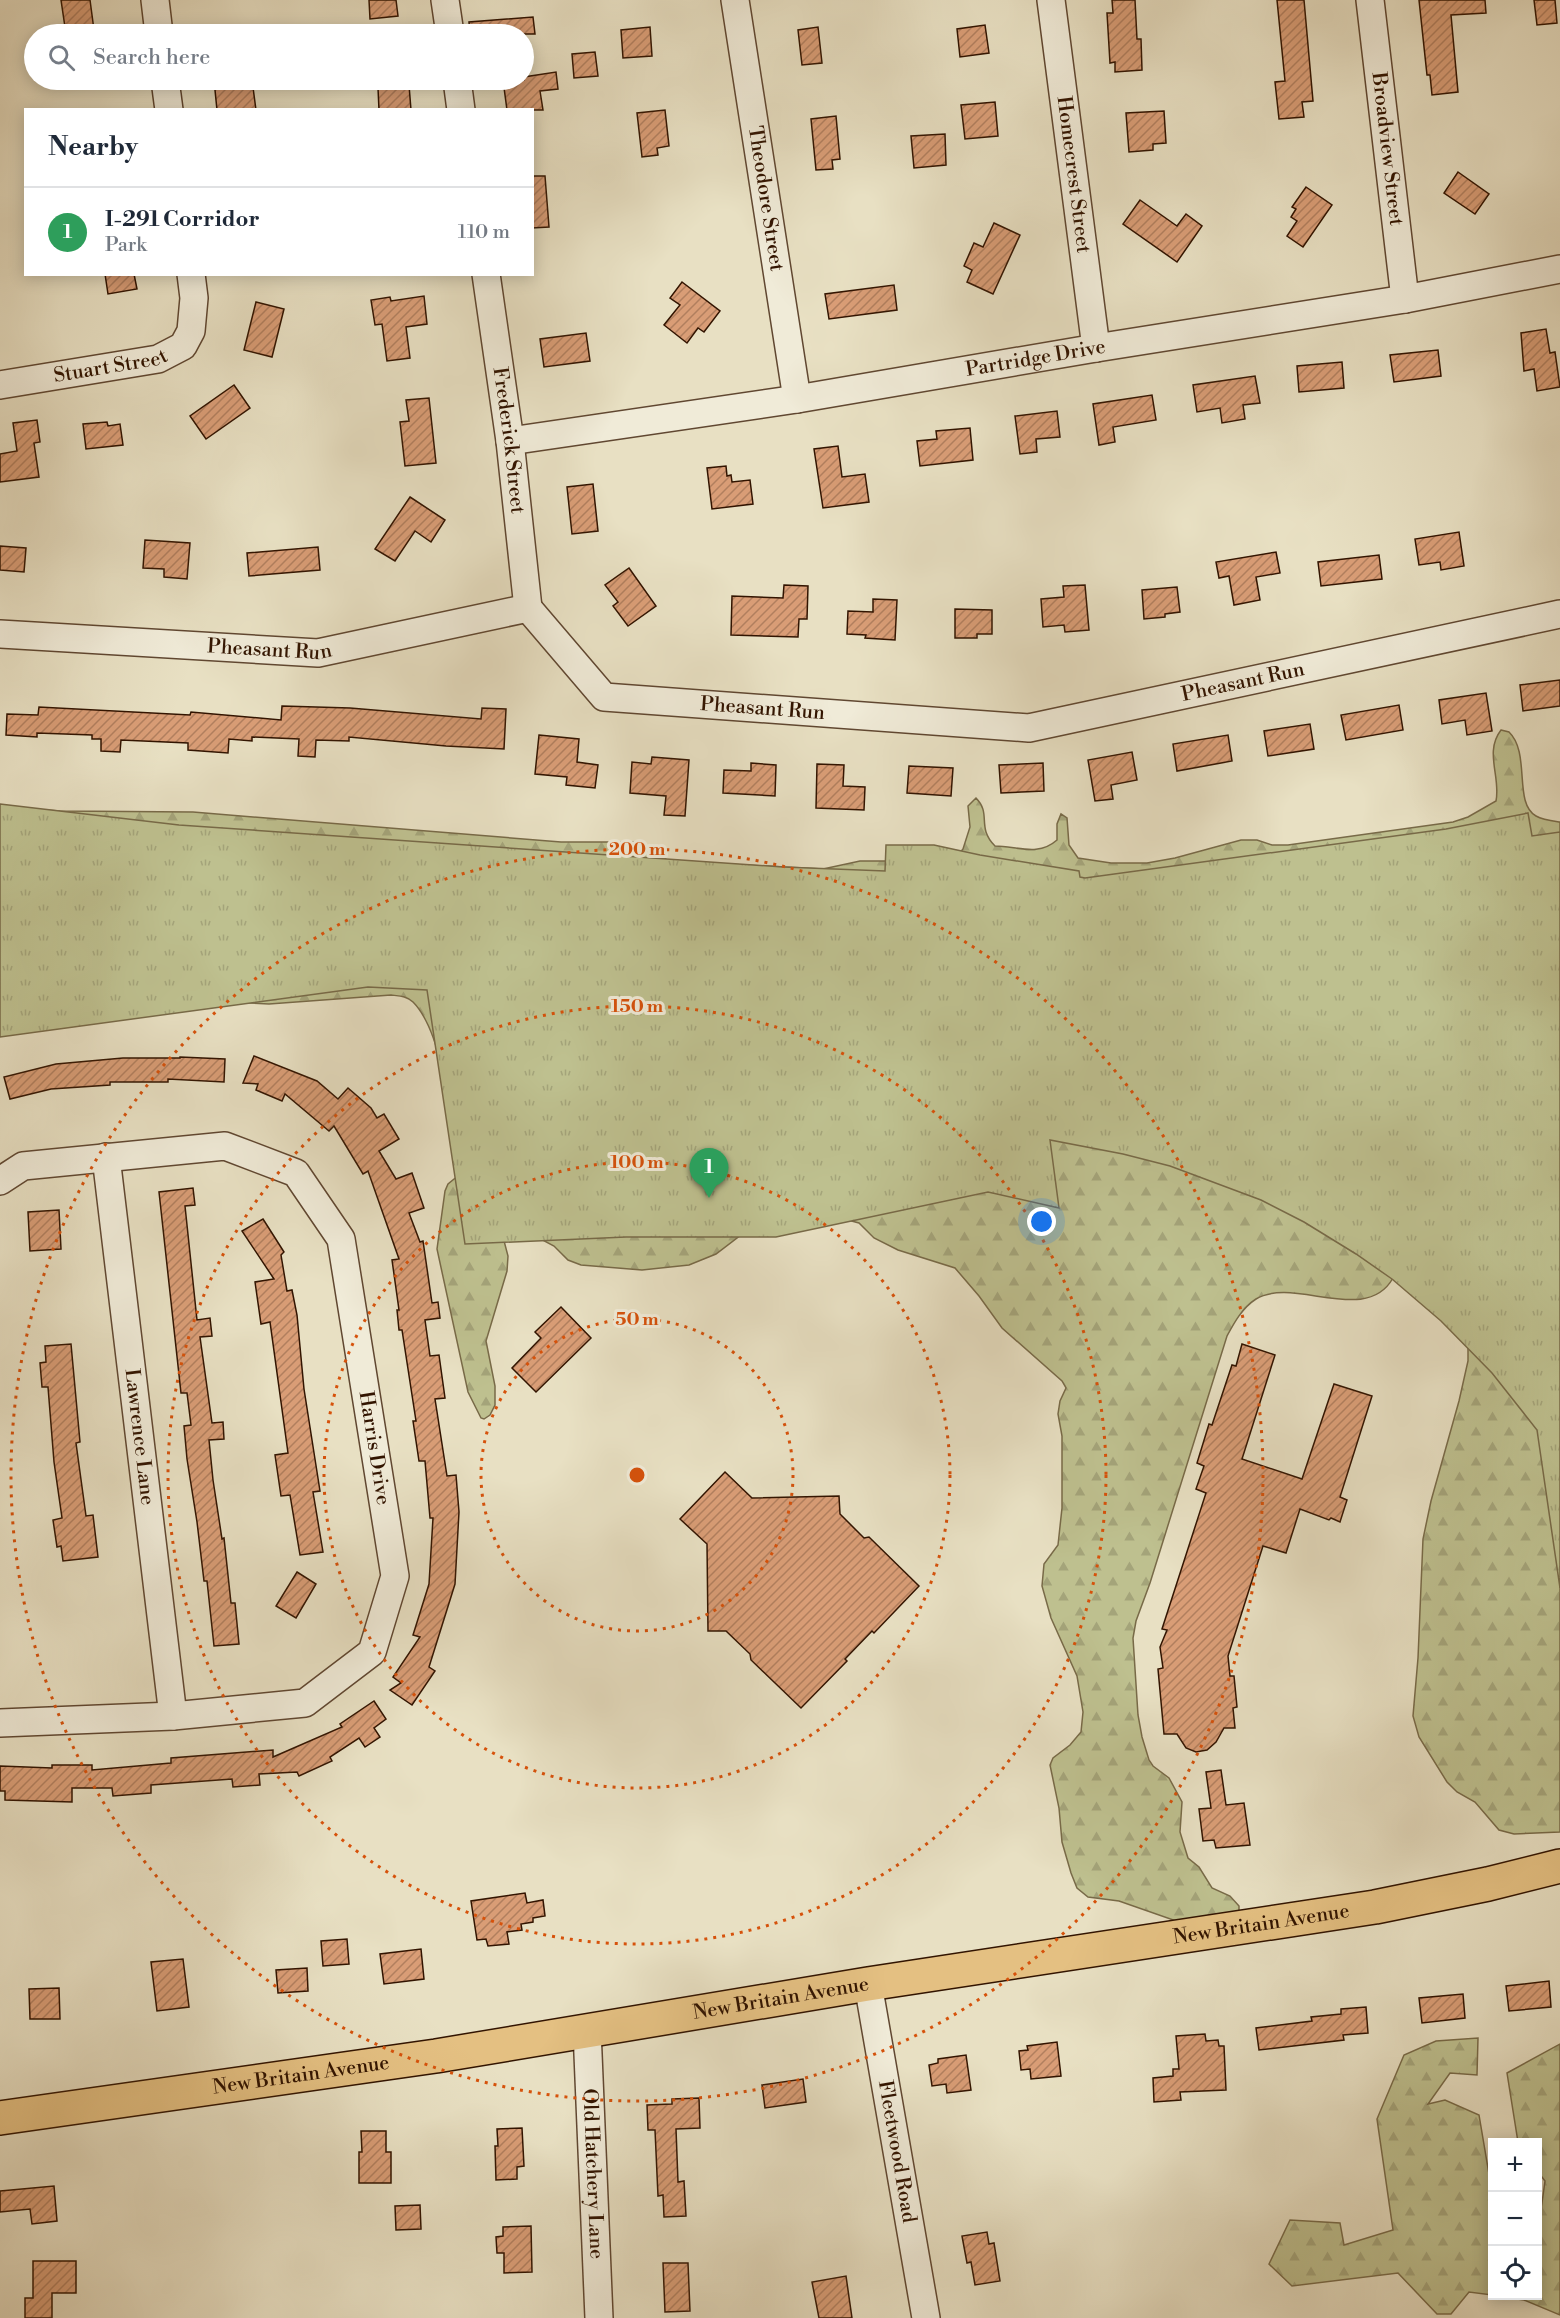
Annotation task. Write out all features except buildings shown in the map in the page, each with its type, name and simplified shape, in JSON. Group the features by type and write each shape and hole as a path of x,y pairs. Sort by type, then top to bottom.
{"main road":[{"name":"New Britain Avenue","path":"0,2118 318,2074 868,1984 1375,1907 1488,1884 1560,1866"}],"street":[{"path":"155,0 158,24"},
{"path":"445,0 449,24"},
{"name":"Theodore Street","path":"735,0 797,399"},
{"name":"Homecrest Street","path":"1050,0 1096,348"},
{"name":"Broadview Street","path":"1370,0 1405,298"},
{"path":"166,90 169,108"},
{"path":"458,90 461,108"},
{"name":"Partridge Drive","path":"510,441 797,399 1405,298 1560,269"},
{"name":"Stuart Street","path":"0,385 158,359 183,346 191,331 194,297 191,276"},
{"name":"Frederick Street","path":"486,276 510,441 528,608"},
{"name":"Pheasant Run","path":"0,634 318,653 528,608 604,697 1029,729 1560,614"},
{"name":"Harris Drive","path":"0,1181 23,1166 225,1146 296,1173 341,1239 395,1576 372,1652 305,1703 173,1716 0,1723"},
{"name":"Lawrence Lane","path":"106,1157 173,1716"},
{"name":"Fleetwood Road","path":"868,1984 926,2318"},
{"name":"Old Hatchery Lane","path":"587,2030 599,2318"}],"green space":[{"path":"1501,730 1509,732 1516,741 1525,800 1529,810 1536,816 1560,822 1560,1832 1514,1834 1499,1830 1475,1802 1457,1792 1447,1782 1419,1737 1413,1716 1423,1539 1468,1361 1468,1295 1393,1278 1381,1292 1366,1298 1348,1300 1272,1293 1256,1299 1247,1307 1227,1336 1136,1621 1133,1638 1138,1715 1149,1760 1169,1778 1182,1802 1180,1832 1188,1858 1199,1867 1212,1888 1230,1896 1239,1906 1239,1914 1179,1922 1119,1901 1088,1897 1077,1888 1071,1873 1062,1842 1059,1808 1050,1765 1053,1758 1070,1745 1081,1732 1083,1712 1077,1676 1051,1618 1042,1586 1044,1564 1058,1545 1062,1508 1062,1436 1058,1414 1060,1401 1066,1388 1062,1381 1002,1328 955,1268 898,1250 874,1238 859,1223 844,1219 745,1232 716,1254 689,1265 642,1270 581,1265 568,1260 554,1246 539,1238 503,1237 508,1256 507,1271 486,1341 495,1386 495,1405 490,1415 484,1419 481,1418 468,1392 437,1249 445,1191 448,1184 459,1175 450,1109 433,1036 424,1017 413,1002 406,997 391,995 269,1004 215,1001 0,807 60,811 193,812 561,842 633,842 656,850 668,861 823,869 860,861 911,861 958,855 963,849 970,827 968,806 976,798 983,810 986,833 995,846 1035,849 1050,845 1057,840 1057,824 1061,814 1067,818 1069,845 1078,858 1111,863 1147,863 1241,840 1288,845 1453,822 1468,817 1496,801 1493,756 1496,738"},
{"path":"0,804 179,825 783,867 885,871 886,845 934,845 1079,871 1080,877 1085,878 1446,829 1528,813 1532,836 1560,832 1560,1588 1537,1430 1492,1373 1441,1321 1392,1279 1304,1222 1261,1200 1170,1166 1050,1140 1059,1208 988,1192 776,1237 626,1237 465,1244 427,990 368,987 0,1037"},
{"path":"1478,2038 1477,2075 1450,2073 1428,2104 1445,2100 1479,2115 1488,2168 1488,2294 1469,2292 1451,2314 1437,2314 1398,2273 1292,2286 1269,2264 1290,2220 1340,2223 1344,2245 1393,2230 1377,2119 1404,2055 1436,2041"},
{"path":"1560,2044 1560,2315 1524,2300 1542,2300 1542,2203 1545,2181 1542,2177 1542,2138 1517,2138 1507,2073"}],"place":[{"name":"I-291 Corridor","path":"709,1198"}]}
